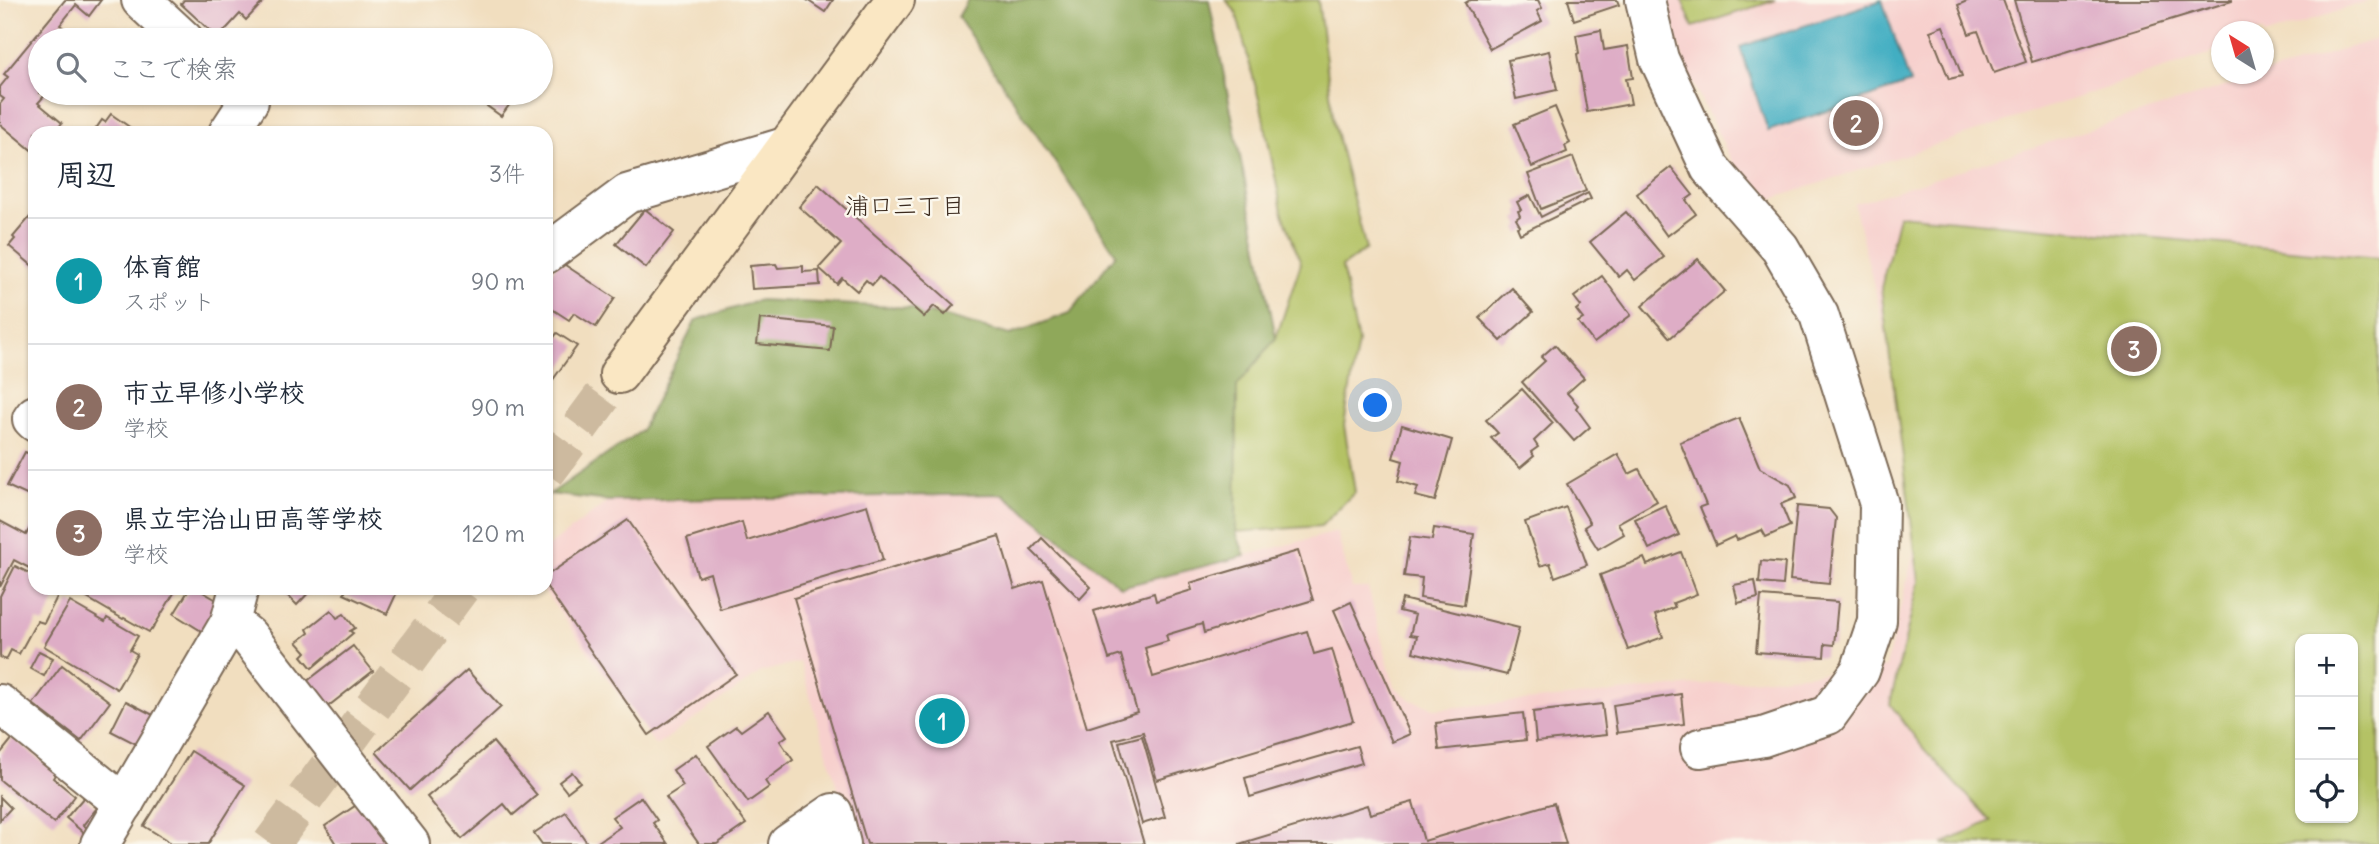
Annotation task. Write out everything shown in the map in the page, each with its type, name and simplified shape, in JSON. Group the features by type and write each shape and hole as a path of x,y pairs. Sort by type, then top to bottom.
{"street":[{"path":"141,0 171,28"},
{"path":"619,374 895,0"},
{"path":"1645,0 1659,59 1710,168 1780,248 1819,315 1879,504 1877,621 1860,671 1828,715 1763,737 1700,748"},
{"path":"233,126 246,105"},
{"path":"553,249 627,194 785,147"},
{"path":"100,844 235,605"},
{"path":"235,605 248,636 410,844"},
{"path":"0,704 124,803"},
{"path":"788,844 833,813 841,844"}],"shaded area":[{"path":"1666,0 2371,0 2274,33 2274,21 2211,21 2211,53 1766,201 1740,177 1686,70"},
{"path":"2379,38 2379,844 854,844 800,662 761,672 656,746 547,595 553,595 553,543 609,501 1003,494 1121,587 1337,532 1352,588 1368,588 1394,686 1411,700 1437,709 1886,667 1926,501 1854,204 2234,84 2274,84 2274,71"}],"green space":[{"path":"968,0 1209,0 1276,338 1237,386 1236,532 1245,556 1121,587 1003,494 609,501 553,494 641,431 696,320 760,300 913,308 1010,335 1070,313 1116,254 958,17"},
{"path":"1226,0 1318,0 1334,123 1366,249 1342,267 1358,342 1344,425 1355,492 1321,526 1236,532 1237,386 1276,338 1301,263 1282,211 1262,111 1236,12"},
{"path":"1682,0 1776,0 1693,27"},
{"path":"1899,215 2379,258 2379,844 1943,844 1991,821 1923,748 1890,704 1919,581 1881,288"}],"water":[{"path":"1882,0 1910,83 1768,131 1740,47"}],"building":[{"path":"65,0 101,0 89,16 76,5 60,25 64,28 42,28"},
{"path":"184,0 265,0 246,20 240,14 227,28 207,28 181,4"},
{"path":"807,0 833,0 825,12"},
{"path":"1470,0 1538,0 1542,8 1537,11 1542,21 1490,49 1465,3"},
{"path":"1568,0 1617,0 1619,5 1574,20"},
{"path":"1969,0 2003,0 2026,62 1994,73 1978,31 1969,34 1958,5"},
{"path":"2014,0 2232,0 2232,1 2032,62"},
{"path":"1943,26 1962,76 1949,79 1930,31"},
{"path":"1601,30 1604,50 1628,46 1633,78 1626,79 1631,104 1587,112 1576,35"},
{"path":"28,45 28,105 40,105 62,123 60,126 28,126 28,147 0,124 0,104 4,99 0,96 0,87 8,77 4,74"},
{"path":"1549,51 1557,90 1516,99 1508,60"},
{"path":"486,105 509,105 501,116"},
{"path":"1555,107 1570,143 1565,146 1567,152 1532,167 1514,124"},
{"path":"111,114 128,126 98,126 102,120 105,122"},
{"path":"1573,157 1586,191 1541,209 1528,174"},
{"path":"1671,167 1693,195 1686,200 1696,214 1667,236 1637,194"},
{"path":"818,184 954,305 945,315 934,306 924,317 879,277 872,285 866,280 857,291 842,278 837,284 819,268 841,244 799,207"},
{"path":"1588,193 1591,199 1520,234 1516,219 1520,216 1518,211 1521,210 1517,202 1530,195 1541,217"},
{"path":"645,209 674,232 646,268 616,244"},
{"path":"1626,212 1664,257 1635,280 1627,270 1619,277 1590,242"},
{"path":"28,219 28,262 9,246 15,239 13,237"},
{"path":"1698,259 1725,291 1670,338 1642,306"},
{"path":"559,261 615,298 596,327 574,313 569,320 553,310 553,270"},
{"path":"776,264 778,268 803,266 803,272 819,271 820,285 752,289 750,266"},
{"path":"1602,276 1631,315 1594,343 1578,322 1583,319 1576,310 1581,306 1574,297"},
{"path":"1512,288 1533,312 1501,341 1479,318"},
{"path":"760,319 833,326 830,351 757,344"},
{"path":"557,333 577,346 553,380 553,339"},
{"path":"1555,345 1584,378 1567,393 1578,405 1576,408 1590,427 1574,441 1522,382 1545,361 1541,357"},
{"path":"1522,389 1553,423 1534,441 1538,447 1531,452 1534,456 1520,468 1491,438 1498,433 1486,420"},
{"path":"1739,418 1760,468 1790,485 1796,498 1781,504 1790,526 1766,537 1762,530 1737,540 1735,536 1716,545 1700,507 1706,505 1680,442"},
{"path":"1402,425 1452,440 1435,501 1415,496 1418,487 1398,481 1403,461 1393,458"},
{"path":"25,452 28,453 28,496 7,486"},
{"path":"1618,454 1629,474 1639,469 1657,501 1618,523 1624,534 1598,549 1584,527 1590,523 1567,484"},
{"path":"867,505 883,560 720,609 710,573 698,577 687,539 742,522 747,541"},
{"path":"1665,505 1679,535 1649,549 1635,519"},
{"path":"1797,506 1829,509 1836,518 1829,584 1790,580"},
{"path":"1566,507 1587,565 1555,577 1550,563 1540,566 1525,522"},
{"path":"628,520 736,674 649,735 552,595 553,571"},
{"path":"0,521 26,535 28,531 28,567 14,560 0,587"},
{"path":"1434,528 1474,534 1464,605 1420,598 1422,578 1404,576 1410,537 1432,540"},
{"path":"999,536 1015,589 1043,580 1087,728 1137,712 1121,655 1109,659 1094,611 1154,593 1156,601 1192,590 1190,583 1298,551 1313,600 1204,633 1202,624 1166,635 1168,641 1145,648 1153,677 1307,631 1314,654 1332,649 1353,721 1157,780 1143,732 1113,740 1144,844 867,844 794,598"},
{"path":"1042,538 1091,587 1080,599 1031,550"},
{"path":"1681,552 1697,594 1673,603 1675,607 1655,615 1663,637 1628,650 1600,575 1644,558 1647,565"},
{"path":"1761,561 1785,563 1783,585 1759,583"},
{"path":"15,566 28,572 28,595 58,595 44,623 37,621 19,654 11,650 6,660 0,657 0,596"},
{"path":"1755,581 1758,598 1738,603 1734,585"},
{"path":"82,595 173,595 149,632"},
{"path":"186,595 208,595 220,602 203,632 174,614"},
{"path":"287,595 306,595 297,605"},
{"path":"346,595 396,595 387,614"},
{"path":"1761,596 1838,602 1834,645 1825,644 1824,657 1756,652"},
{"path":"1402,599 1519,628 1507,675 1413,652 1417,636 1410,635 1415,615 1399,611"},
{"path":"70,602 105,622 107,618 138,636 130,650 137,654 117,689 44,646"},
{"path":"1351,602 1410,734 1392,742 1334,610"},
{"path":"331,610 337,618 344,614 355,628 350,631 353,633 312,668 302,656 306,652 297,642 309,633 307,629"},
{"path":"353,646 373,671 326,708 306,682"},
{"path":"39,651 53,658 44,676 30,668"},
{"path":"62,665 110,702 81,741 33,704"},
{"path":"467,670 501,707 410,790 376,752"},
{"path":"1681,694 1684,724 1617,733 1613,705"},
{"path":"126,701 157,717 142,747 111,731"},
{"path":"1602,704 1606,735 1536,742 1533,712"},
{"path":"769,711 787,736 780,741 793,760 765,781 769,787 748,802 708,746 736,726 741,731"},
{"path":"1523,713 1526,740 1439,750 1436,723"},
{"path":"1142,736 1165,817 1142,824 1119,742"},
{"path":"13,738 56,773 53,778 75,796 54,823 0,780 0,754"},
{"path":"493,742 537,795 513,815 504,804 462,839 427,797"},
{"path":"1357,746 1362,763 1250,797 1245,778"},
{"path":"191,751 245,785 208,844 173,844 144,826"},
{"path":"696,754 746,824 717,844 699,844 666,797 683,786 673,770"},
{"path":"572,772 580,782 567,792 559,782"},
{"path":"0,797 11,808 0,820"},
{"path":"84,797 97,808 83,825 89,829 85,834 66,818"},
{"path":"641,797 657,820 653,823 668,844 595,844 620,827 612,817"},
{"path":"361,802 389,844 336,844 325,826"},
{"path":"1413,802 1424,841 1554,803 1566,844 1239,844 1367,805 1370,814"},
{"path":"566,812 588,844 542,844 534,833"}],"tunnel":[{"path":"553,464 619,374"},
{"path":"271,844 456,595"}],"place":[{"name":"市立早修小学校","path":"1856,123"},
{"name":"県立宇治山田高等学校","path":"2134,349"},
{"name":"体育館","path":"942,721"}],"district":[{"name":"浦口三丁目","path":"905,205"}]}
